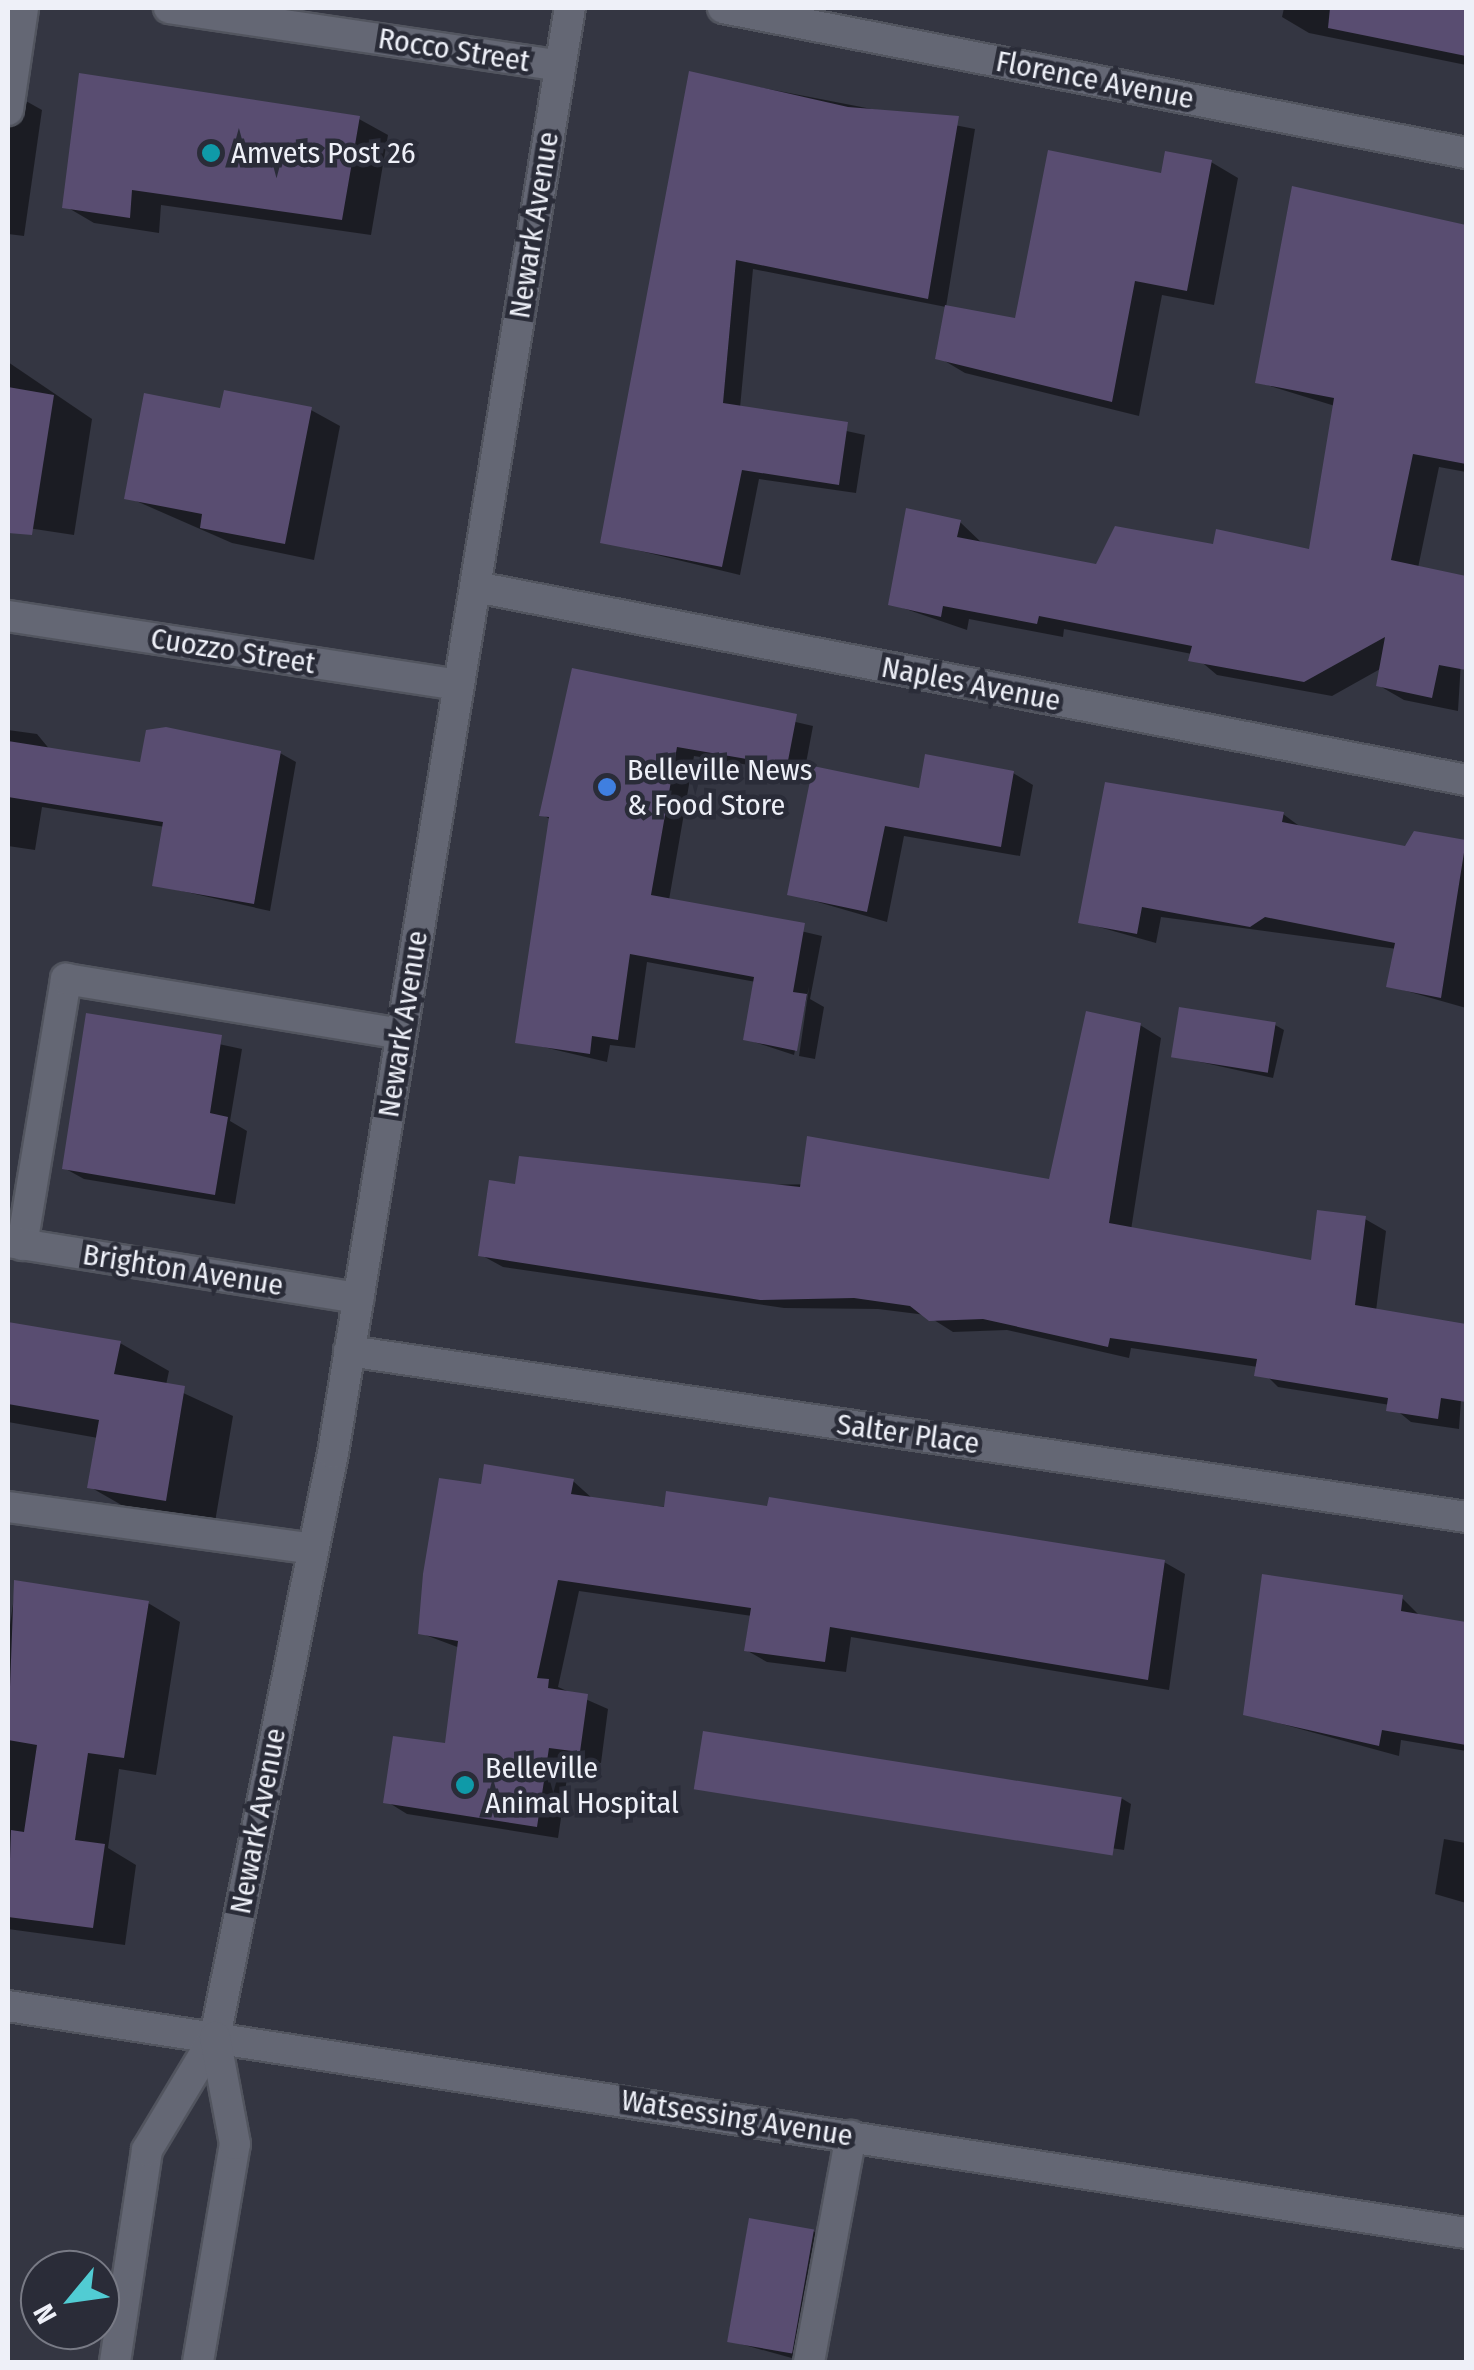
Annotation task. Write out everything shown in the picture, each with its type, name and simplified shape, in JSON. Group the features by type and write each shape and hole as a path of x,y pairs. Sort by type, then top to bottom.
{"street":[{"path":"8,110 22,8"},
{"name":"Rocco Street","path":"170,8 560,66"},
{"name":"Newark Avenue","path":"115,2362 146,2150 215,2036 313,1549 359,1298 570,8"},
{"name":"Florence Avenue","path":"723,8 1466,153"},
{"name":"Naples Avenue","path":"476,587 1466,780"},
{"name":"Cuozzo Street","path":"8,616 458,685"},
{"path":"15,1243 66,979 401,1034"},
{"name":"Brighton Avenue","path":"15,1243 359,1298"},
{"name":"Salter Place","path":"349,1351 1466,1517"},
{"path":"8,1506 313,1549"},
{"name":"Watsessing Avenue","path":"8,2006 1466,2233"},
{"name":"Newark Avenue","path":"198,2362 235,2144 215,2036"},
{"path":"809,2362 851,2136"}],"building":[{"path":"1330,8 1466,8 1466,56 1328,28"},
{"path":"689,71 848,107 959,116 928,299 736,260 723,403 848,422 839,485 742,470 722,567 600,543"},
{"name":"Amvets Post 26","path":"79,73 360,116 342,220 132,190 130,218 62,208"},
{"path":"1048,150 1161,173 1165,151 1212,160 1187,291 1135,281 1112,402 935,359 945,305 1015,318"},
{"path":"1292,186 1466,225 1466,464 1413,454 1391,560 1466,576 1466,670 1439,665 1432,698 1376,686 1385,637 1304,682 1188,661 1192,646 1039,616 1037,624 943,606 941,617 888,605 906,508 961,520 957,537 1096,564 1115,526 1213,544 1216,529 1309,549 1334,398 1255,383"},
{"path":"8,387 54,395 32,535 8,533"},
{"path":"224,390 312,407 285,544 200,528 202,514 124,499 144,393 220,408"},
{"path":"572,668 797,714 787,766 677,747 651,895 805,923 793,992 807,994 797,1051 743,1040 754,977 630,954 618,1040 592,1036 590,1054 515,1043 549,817 539,816"},
{"path":"166,727 281,751 254,904 152,886 163,822 8,797 8,741 140,762 146,730"},
{"path":"925,754 1014,771 1001,847 885,826 867,912 787,895 813,766 919,788"},
{"path":"1105,782 1284,812 1282,822 1405,846 1414,831 1466,840 1441,998 1386,987 1395,943 1265,917 1250,927 1142,907 1137,934 1078,923"},
{"path":"1179,1007 1276,1022 1268,1073 1171,1057"},
{"path":"1086,1011 1141,1023 1109,1223 1311,1260 1317,1210 1366,1216 1355,1305 1466,1324 1466,1402 1441,1398 1438,1419 1386,1411 1388,1398 1254,1376 1257,1359 1110,1338 1108,1347 983,1319 929,1321 910,1306 854,1298 760,1300 478,1256 489,1180 515,1184 519,1156 800,1187 807,1136 1049,1179"},
{"path":"86,1013 222,1035 210,1113 228,1117 215,1195 62,1169"},
{"path":"8,1322 121,1341 114,1374 185,1386 166,1501 87,1488 99,1420 8,1404"},
{"path":"484,1464 574,1479 571,1494 664,1507 666,1491 767,1506 769,1497 1165,1560 1148,1680 830,1627 825,1662 744,1651 751,1608 558,1580 537,1678 549,1679 548,1688 588,1694 580,1752 549,1748 537,1827 383,1803 393,1736 445,1743 458,1641 418,1634 423,1574 439,1478 481,1484"},
{"path":"1262,1574 1403,1595 1401,1611 1466,1622 1466,1745 1382,1730 1379,1746 1243,1715"},
{"path":"14,1580 149,1601 124,1758 88,1753 75,1840 105,1844 93,1928 8,1917 11,1830 24,1832 37,1745 8,1740"},
{"path":"703,1731 1122,1797 1113,1856 694,1789"},
{"path":"749,2218 814,2229 792,2354 727,2342"}],"place":[{"name":"Amvets Post 26","path":"211,153"},
{"name":"Belleville News & Food Store","path":"607,787"},
{"name":"Belleville Animal Hospital","path":"465,1785"}]}
